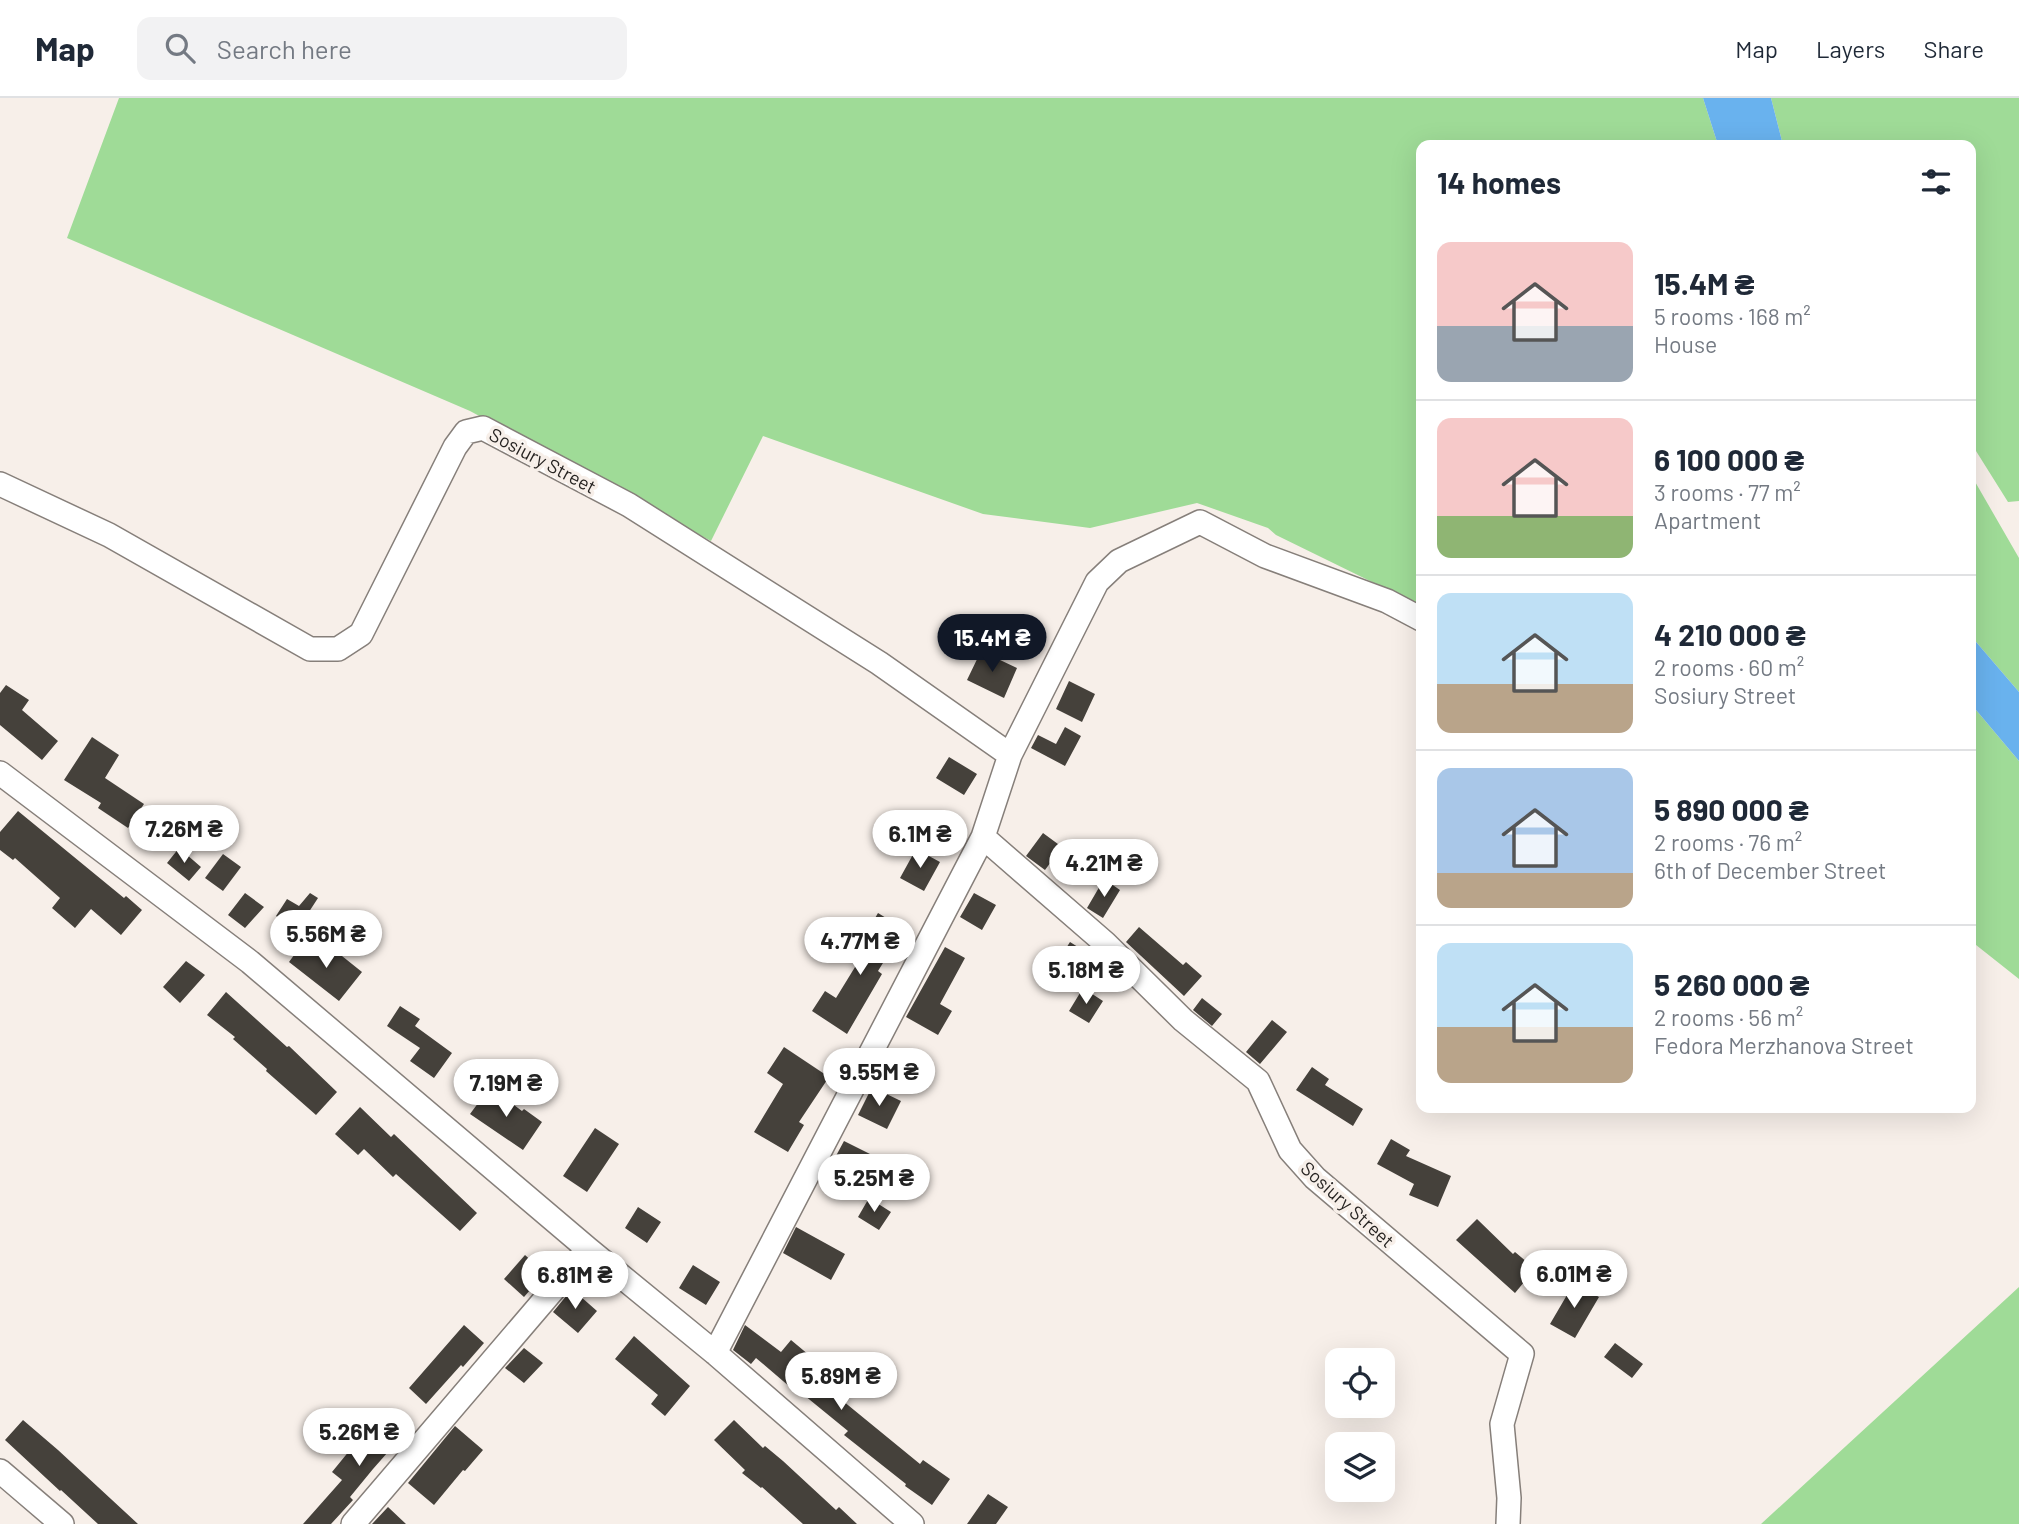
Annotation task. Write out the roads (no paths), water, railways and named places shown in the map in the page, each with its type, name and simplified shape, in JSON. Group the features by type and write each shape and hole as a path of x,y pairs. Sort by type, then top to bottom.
{"street":[{"name":"Sosiury Street","path":"0,484 109,535 310,649 338,649 362,634 456,447 466,432 483,428 629,505 879,663 1010,755"},
{"path":"715,1353 983,837 1010,755 1097,582 1119,561 1200,522 1265,556 1387,601 1416,616"},
{"path":"0,773 250,962 588,1249 715,1353 912,1524"},
{"name":"Sosiury Street","path":"983,837 1105,943 1183,1020 1258,1081 1290,1150 1315,1178 1522,1354 1502,1424 1509,1498 1508,1524"},
{"path":"354,1524 588,1249"},
{"path":"0,1471 62,1524"}],"water":[{"path":"1703,98 1771,98 1782,140 1716,140"},
{"path":"1976,642 2019,692 2019,761 1976,710"}]}
